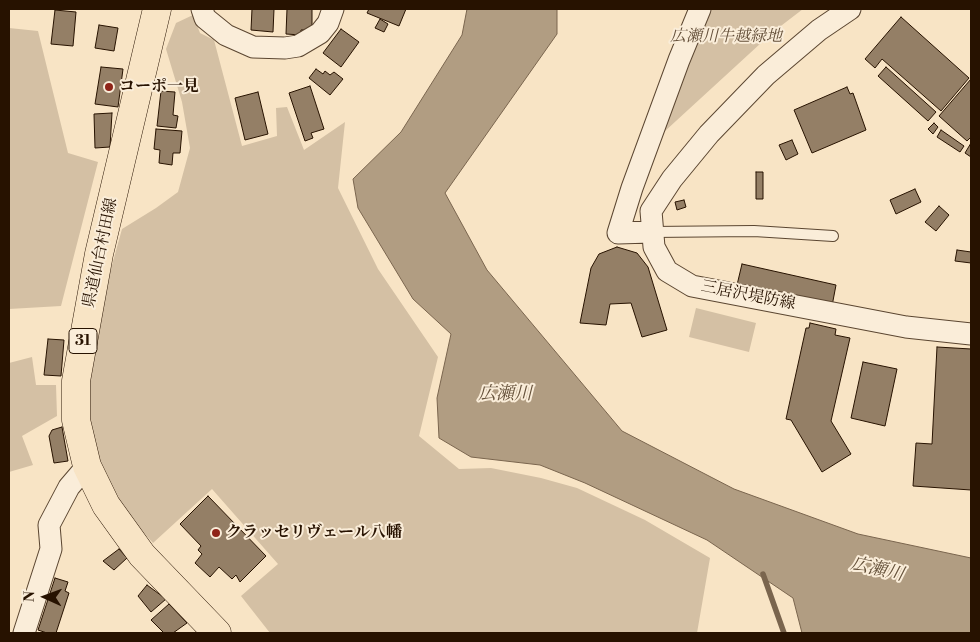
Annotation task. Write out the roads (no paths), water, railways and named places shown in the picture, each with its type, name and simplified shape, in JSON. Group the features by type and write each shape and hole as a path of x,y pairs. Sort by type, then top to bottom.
{"main road":[{"name":"県道仙台村田線","path":"157,9 99,254 76,381 76,420 87,466 106,506 142,555 217,633"}],"street":[{"path":"202,9 205,18 226,35 252,46 285,48 298,46 320,33 328,23 333,9"},
{"path":"651,232 618,233 672,78 700,9"},
{"name":"三居沢堤防線","path":"850,9 819,30 766,75 709,134 672,179 650,211 654,247 667,272 692,286 906,327 971,334"},
{"path":"24,633 51,549 49,524 69,487 87,466"}],"lane":[{"path":"651,232 754,231 833,236"}],"water":[{"name":"広瀬川","path":"467,9 557,9 557,34 445,193 487,270 622,431 734,489 858,534 971,558 971,633 802,633 793,598 707,540 585,483 540,465 471,457 439,438 437,398 451,334 413,299 358,208 353,179 401,132 462,35"}],"waterway":[{"path":"763,574 784,633"}],"place":[{"name":"コーポ一見","path":"109,87"},
{"name":"クラッセリヴェール八幡","path":"216,533"}],"park label":[{"name":"広瀬川牛越緑地","path":"726,37"}]}
